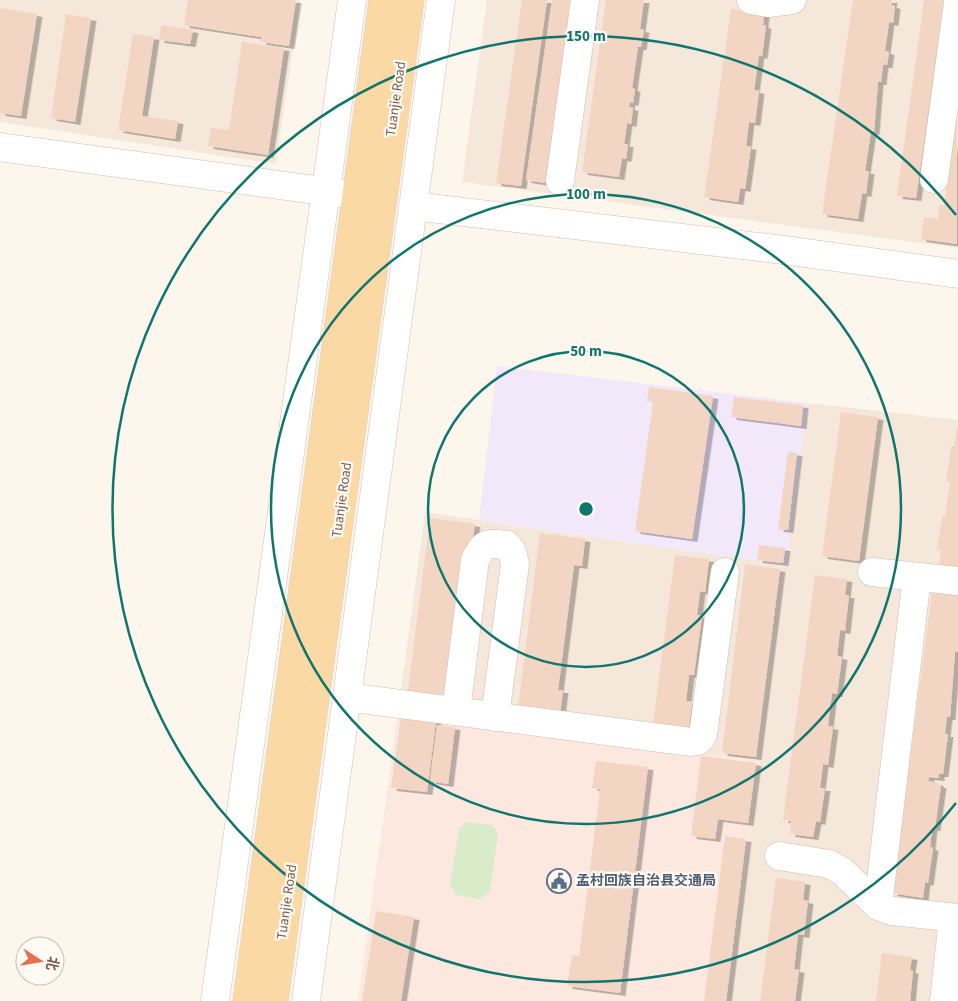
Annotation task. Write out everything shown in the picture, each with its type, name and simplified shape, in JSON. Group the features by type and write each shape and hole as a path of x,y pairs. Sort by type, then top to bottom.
{"main road":[{"name":"Tuanjie Road","path":"247,1001 383,0"},
{"name":"Tuanjie Road","path":"274,1001 410,0"}],"street":[{"path":"215,1001 352,0"},
{"path":"306,1001 441,0"},
{"path":"560,181 585,0"},
{"path":"750,0 768,3 792,0"},
{"path":"934,179 958,3"},
{"path":"0,147 356,195"},
{"path":"413,206 784,250 958,274"},
{"path":"456,711 475,560 482,547 488,543 507,545 512,552 515,564 495,716"},
{"path":"347,697 691,742 698,740 703,735 725,572"},
{"path":"872,572 958,581"},
{"path":"878,906 917,577"},
{"path":"779,856 829,864 842,871 878,906 892,911 956,918 944,1001"}],"shaded area":[{"path":"0,0 300,0 276,164 0,122"},
{"path":"487,0 958,0 958,248 462,182"},
{"path":"497,366 808,403 786,565 479,520"},
{"path":"808,403 958,420 958,1001 727,1001 760,761 398,713 425,512 786,565"},
{"name":"孟村回族自治县交通局","path":"398,713 760,760 727,1001 358,1001"}],"green space":[{"path":"467,822 492,825 498,834 490,891 481,899 456,895 450,885 459,829"}],"building":[{"path":"188,0 296,0 289,46 261,42 261,37 184,25"},
{"path":"522,0 547,0 521,186 496,183"},
{"path":"552,0 571,0 545,183 526,180"},
{"path":"606,0 644,0 640,29 644,30 641,47 638,47 632,88 635,89 633,103 630,102 629,107 633,108 631,124 627,123 624,144 628,144 626,159 622,158 619,177 582,172"},
{"path":"853,0 892,0 891,5 895,6 893,23 889,22 885,51 889,52 887,65 883,65 881,82 878,82 874,132 871,131 865,171 869,171 866,194 862,193 858,219 822,214"},
{"path":"924,0 944,0 916,198 897,196"},
{"path":"0,8 37,14 21,116 0,113"},
{"path":"731,9 764,14 763,25 766,26 762,56 759,55 754,90 759,91 755,123 749,122 746,146 751,147 745,189 740,188 738,202 704,197"},
{"path":"66,14 91,18 75,122 51,118"},
{"path":"161,25 193,30 190,44 159,40"},
{"path":"133,34 154,37 142,116 178,121 175,139 118,130"},
{"path":"242,42 284,48 268,155 208,146 211,128 229,130"},
{"path":"957,113 957,244 921,239 924,217 938,219 939,205 944,206"},
{"path":"649,387 713,396 692,539 635,531 653,402 647,401"},
{"path":"734,397 803,405 801,426 731,417"},
{"path":"841,412 878,417 859,561 822,556"},
{"path":"957,427 958,568 939,566 941,550 937,550 942,516 945,517 950,482 946,482 951,446 954,446"},
{"path":"788,452 797,453 788,530 778,529"},
{"path":"430,518 475,524 471,551 464,550 449,703 407,697"},
{"path":"540,533 585,539 582,566 574,565 558,690 563,690 560,714 518,709"},
{"path":"759,545 785,548 783,563 757,560"},
{"path":"675,555 709,559 705,592 700,591 697,615 702,616 694,675 689,675 686,701 692,702 689,727 683,727 682,736 652,732"},
{"path":"745,564 780,569 756,757 722,753"},
{"path":"815,575 847,579 845,595 849,595 845,631 840,630 837,656 842,657 837,694 832,693 828,726 833,727 828,765 823,764 820,788 825,788 820,822 816,821 813,837 790,834 791,821 783,820"},
{"path":"932,592 958,595 958,652 955,652 950,717 947,717 945,734 948,734 943,774 939,774 939,778 929,777 928,781 941,785 935,828 932,828 930,847 933,848 928,883 925,882 923,898 892,893"},
{"path":"401,716 436,720 427,792 391,788"},
{"path":"437,725 455,727 448,784 430,781"},
{"path":"701,756 756,763 748,823 718,819 715,839 691,836"},
{"path":"596,761 648,767 620,993 567,986 572,955 579,956 600,789 592,788"},
{"path":"725,836 746,839 726,1001 704,1001"},
{"path":"776,878 805,882 803,900 808,901 804,935 798,934 794,969 799,970 795,1001 760,1001"},
{"path":"376,911 414,917 401,1001 362,1001"},
{"path":"882,953 912,957 910,970 913,971 910,1001 876,1001"}],"place":[{"name":"孟村回族自治县交通局","path":"559,881"}]}
